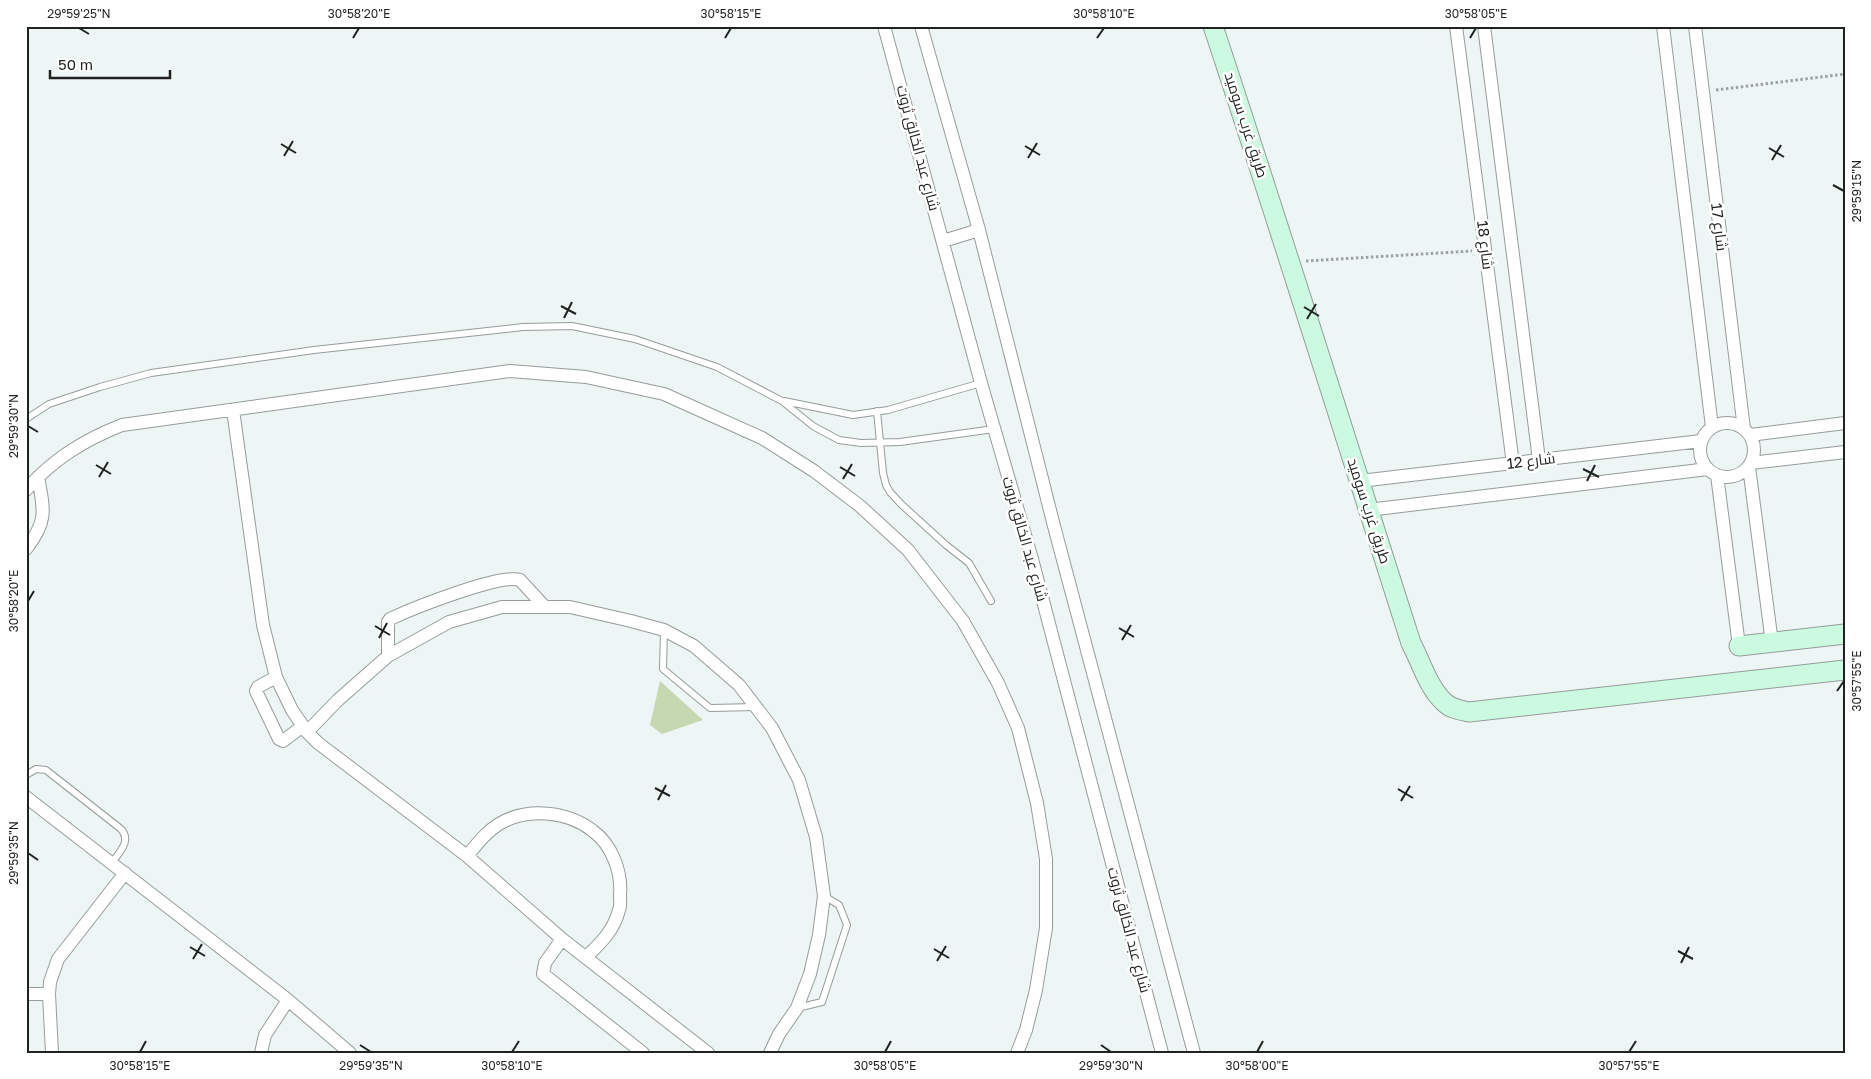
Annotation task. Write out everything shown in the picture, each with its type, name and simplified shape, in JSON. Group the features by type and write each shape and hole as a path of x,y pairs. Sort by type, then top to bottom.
{"street":[{"name":"شارع عبد الخالق ثروت","path":"884,26 981,383 1032,559 1162,1053"},
{"name":"شارع عبد الخالق ثروت","path":"921,26 979,230 1054,526 1194,1053"},
{"name":"طريق غرب سوميد","path":"1213,26 1411,643 1433,688 1444,703 1455,709 1469,712 1845,670"},
{"name":"شارع 18","path":"1456,26 1513,464"},
{"name":"شارع 18","path":"1484,26 1540,460"},
{"name":"شارع 17","path":"1663,26 1712,427"},
{"name":"شارع 17","path":"1695,26 1747,432"},
{"path":"943,241 979,230"},
{"path":"26,490 58,459 78,445 122,425 510,371 586,377 664,394 762,438 814,471 860,506 908,550 963,621 998,682 1018,728 1038,803 1046,868 1045,937 1036,990 1018,1053"},
{"path":"233,410 263,625 276,678 292,710 305,729 318,743 467,856 562,939 587,956 708,1053"},
{"path":"1845,423 1747,432 1732,423 1725,422 1712,427 1701,441 1700,447 1701,459 1712,472 1739,646 1845,634"},
{"path":"1747,432 1754,449 1750,465 1772,643"},
{"name":"شارع 12","path":"1360,481 1701,441"},
{"path":"1712,472 1731,477 1738,475 1750,465 1845,452"},
{"name":"شارع 12","path":"1368,510 1712,472"},
{"path":"26,550 35,538 42,521 43,503 38,477"},
{"path":"388,656 388,622 390,619 415,608 496,581 520,580 544,606"},
{"path":"276,678 258,687 256,691 279,739 283,741 305,729 388,656 449,622 502,607 570,607 664,630 694,646 739,685 772,728 799,780 816,837 824,896 819,935 810,974 797,1008 779,1034 770,1053"},
{"path":"26,797 288,1000 350,1053"},
{"path":"467,856 487,832 517,816 539,813 568,817 594,831 612,853 621,881 620,910 608,936 587,956"},
{"path":"52,1053 49,994 50,982 58,959 125,873"},
{"path":"562,939 545,963 543,974 643,1053"},
{"path":"26,994 49,994"},
{"path":"262,1053 265,1035 288,1000"}],"lane":[{"path":"26,419 49,404 151,373 314,350 533,327 572,326 635,339 717,367 782,401 813,426 839,440 862,443 900,442 994,429"},
{"path":"782,401 853,414 877,412 981,383"},
{"path":"877,412 884,478 890,492 900,504 969,563 991,600"},
{"path":"664,630 663,669 710,708 756,707"},
{"path":"26,775 36,769 46,770 124,832 126,843 112,863"},
{"path":"797,1008 822,1002 847,925 839,905 824,896"}],"path":[{"path":"1703,92 1845,74"},
{"path":"1288,262 1485,250"}],"green space":[{"path":"660,681 703,720 662,734 650,725"}]}
